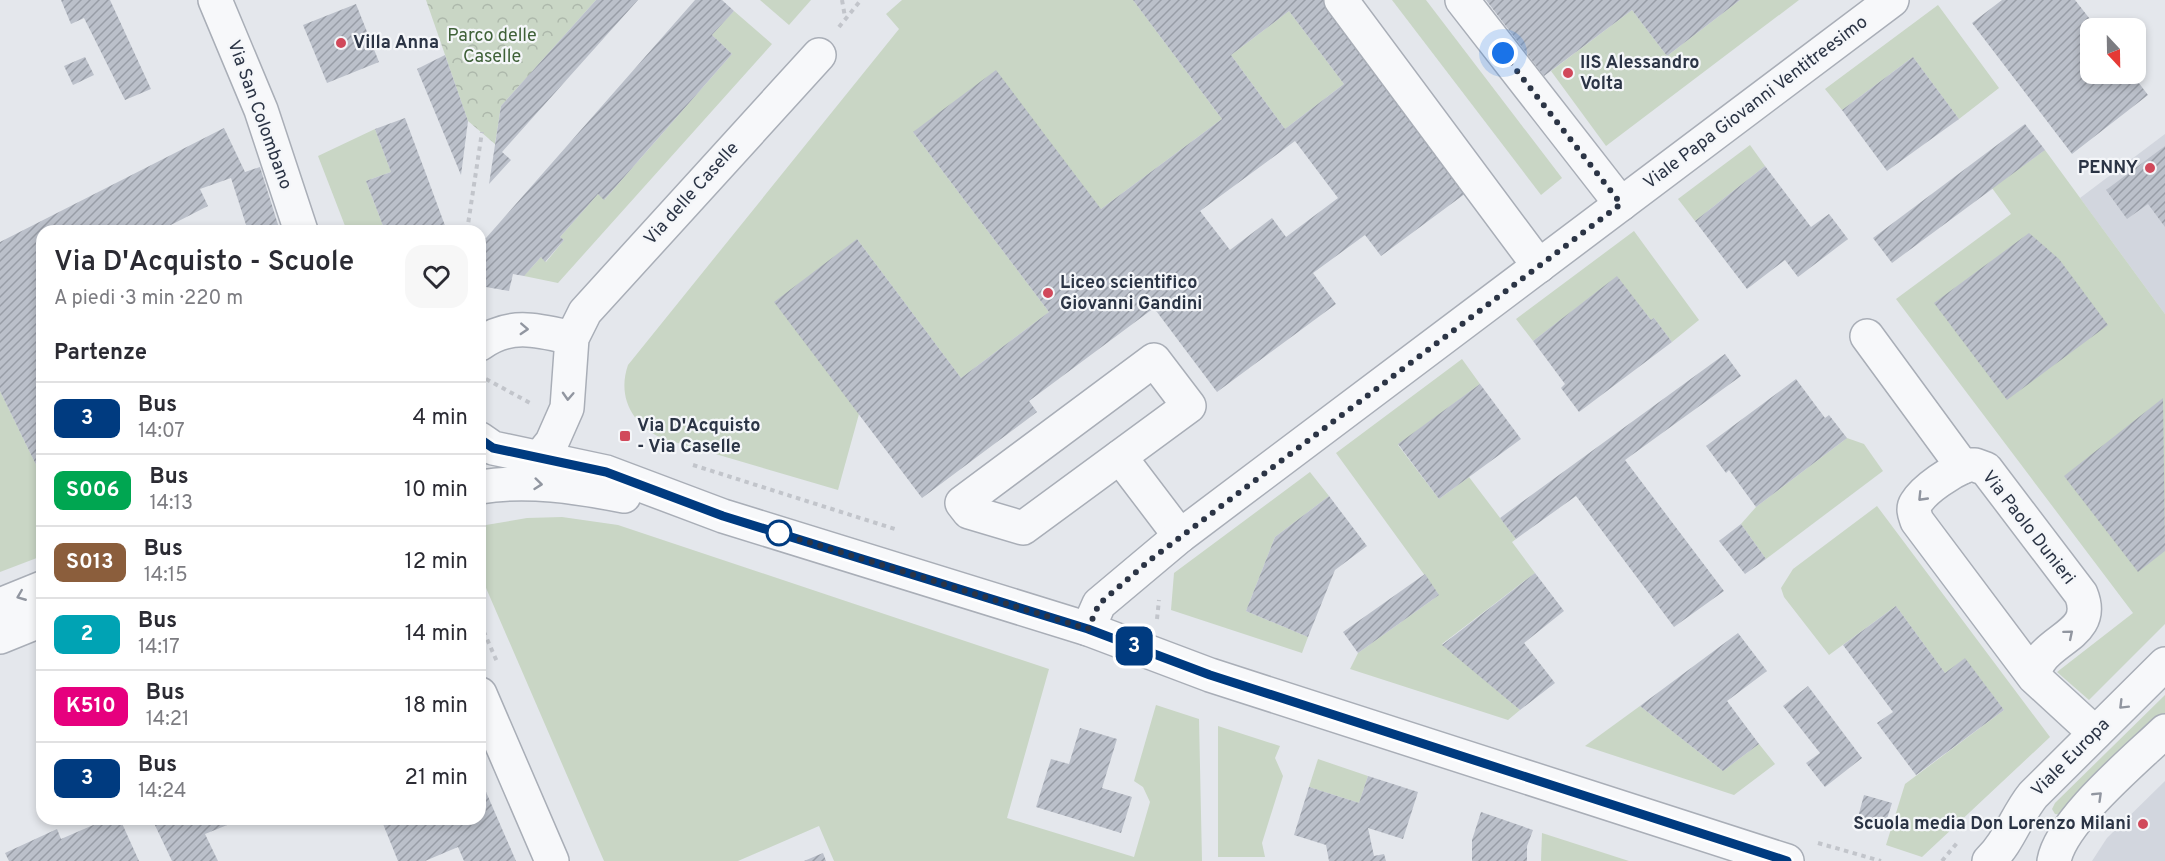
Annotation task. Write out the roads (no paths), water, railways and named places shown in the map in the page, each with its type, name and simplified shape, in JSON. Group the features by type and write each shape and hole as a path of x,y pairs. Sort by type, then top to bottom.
{"street":[{"name":"Via San Colombano","path":"215,0 261,110 299,225"},
{"path":"1341,0 1539,266"},
{"path":"1462,0 1621,204"},
{"name":"Viale Papa Giovanni Ventitreesimo","path":"1088,629 1099,604 1180,536 1892,0"},
{"name":"Via delle Caselle","path":"540,457 552,442 567,408 572,338 585,312 819,55"},
{"path":"486,340 492,335 514,328 541,330 572,338"},
{"path":"1867,336 1963,467"},
{"path":"1154,360 1189,406 1120,457 1023,528 969,512 962,502 1154,360"},
{"path":"486,443 493,448 606,472 723,516 1088,629 1210,675 1787,861"},
{"path":"1120,457 1180,536"},
{"name":"Via Paolo Dunieri","path":"2034,677 2039,658 2074,631 2082,621 2086,612 2081,594 1986,469 1975,465 1963,467 1924,494 1916,503 1914,512 1917,521 2034,677 2095,733"},
{"path":"486,486 502,483 532,483 607,493 723,516"},
{"path":"0,605 36,590"},
{"path":"0,637 36,622"},
{"name":"Viale Europa","path":"1989,861 1999,852 2021,810 2033,795 2165,664"},
{"path":"486,708 552,861"},
{"path":"2054,861 2067,832 2089,806 2165,731"}],"place":[{"name":"Villa Anna","path":"341,43"},
{"name":"IIS Alessandro Volta","path":"1568,73"},
{"name":"PENNY","path":"2150,168"},
{"name":"Liceo scientifico Giovanni Gandini","path":"1048,293"},
{"name":"Via D'Acquisto - Via Caselle","path":"625,436"},
{"name":"Scuola media Don Lorenzo Milani","path":"2143,824"}],"park label":[{"name":"Parco delle Caselle","path":"492,46"}]}
